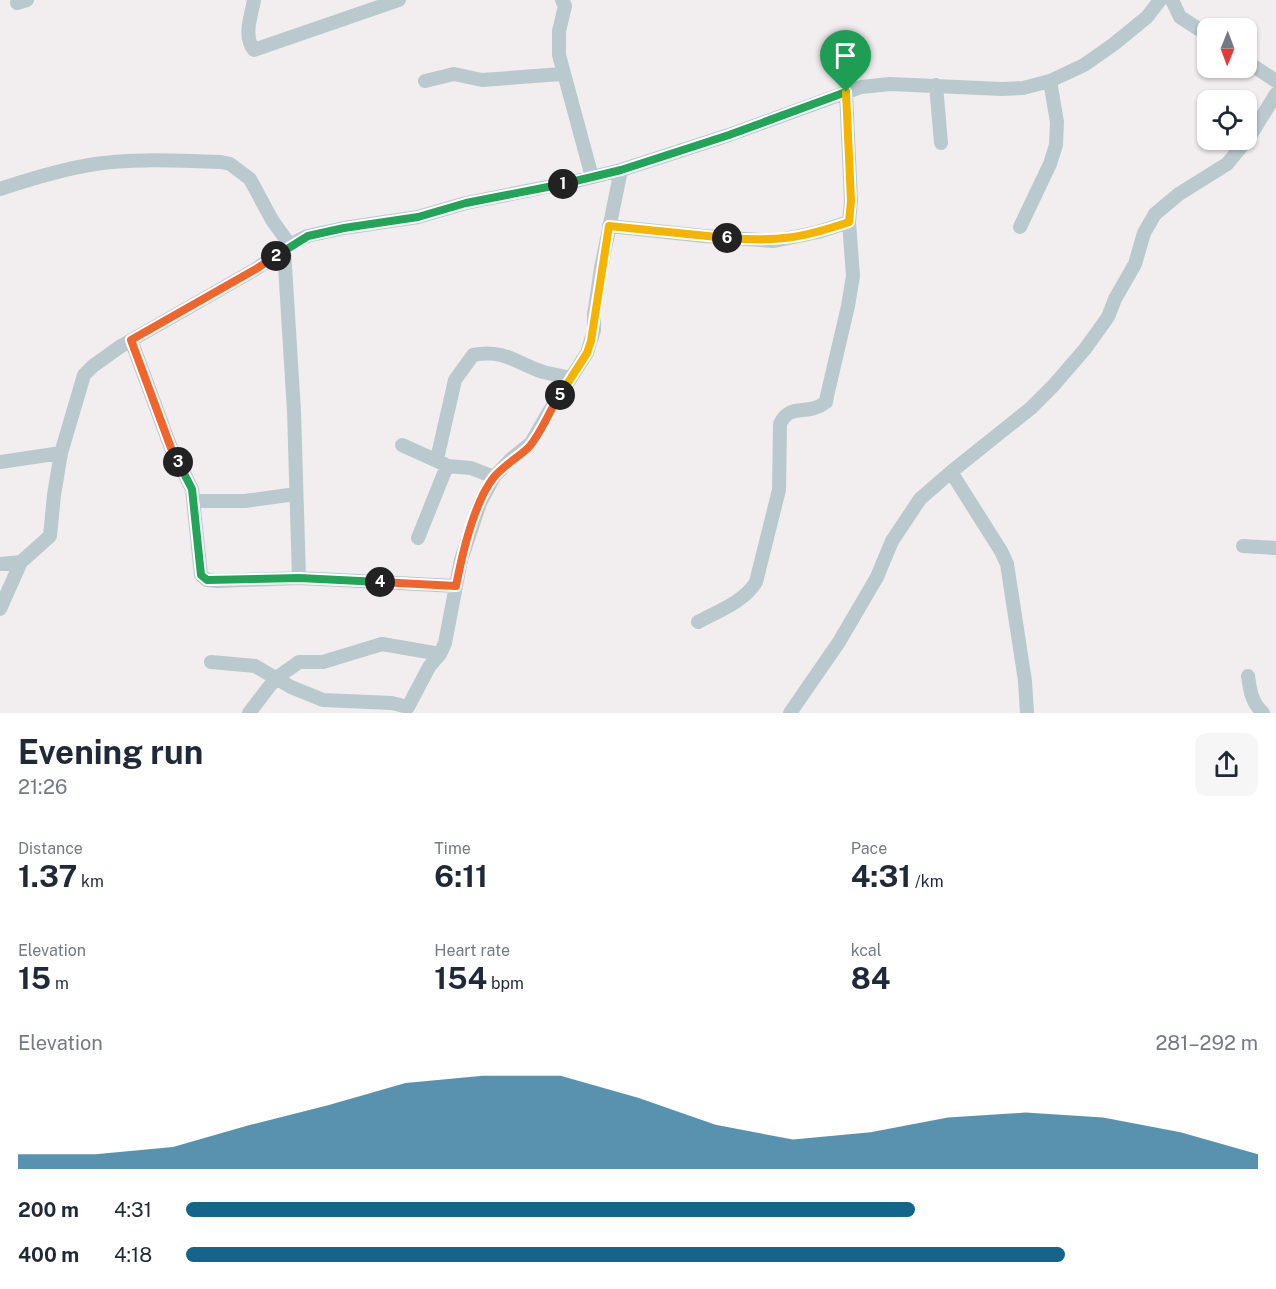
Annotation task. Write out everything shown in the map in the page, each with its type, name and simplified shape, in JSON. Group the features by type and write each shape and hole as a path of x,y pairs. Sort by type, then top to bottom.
{"street":[{"path":"254,0 247,34 249,44 254,50 399,0"},
{"path":"562,0 566,6 559,31 558,56 592,177"},
{"path":"0,609 21,562 50,536 61,453 84,375 93,366 131,340 256,269 308,236 418,217 466,203 621,170 729,135 861,87 890,84 1002,89 1023,88 1050,81 1084,65 1114,44 1147,16 1160,0"},
{"path":"1172,0 1180,17 1197,28"},
{"path":"1257,68 1276,81"},
{"path":"425,81 454,74 482,80 562,75"},
{"path":"1020,227 1050,164 1056,145 1057,122 1050,81"},
{"path":"936,85 941,143"},
{"path":"698,622 740,599 756,582 779,490 780,424 789,412 813,410 826,402 853,276 849,222 851,201 846,92"},
{"path":"790,713 860,609 877,577 892,540 911,510 951,472 1031,408 1059,379 1108,317 1115,299 1135,264 1143,233 1155,214 1179,194 1227,164 1246,141 1276,94"},
{"path":"0,189 38,177 94,164 152,161 221,162 230,164 250,178 287,248 299,578"},
{"path":"211,662 249,664 311,697 323,700 392,703 407,710 429,667 440,654 449,632 456,586 472,522 494,477 531,443 587,353 621,170"},
{"path":"609,226 704,236 774,240 818,232 849,222"},
{"path":"131,340 171,448 192,489 201,575 207,580 299,578 456,586"},
{"path":"418,538 442,463 455,380 473,355 482,353 507,356 542,371 571,378"},
{"path":"402,446 442,463 471,468 494,477"},
{"path":"0,462 61,453"},
{"path":"951,472 1007,564 1025,681 1027,713"},
{"path":"194,501 245,501 297,494"},
{"path":"1243,546 1276,549"},
{"path":"0,564 21,562"},
{"path":"249,713 275,679 299,662 323,662 382,644 440,654"},
{"path":"1248,676 1253,700 1263,713"}],"route":[{"path":"846,92 848,177 851,201 849,222 793,238 774,240 704,236 609,226 594,315 594,330 587,353 527,449 510,460 494,477 472,522 456,586 299,578 217,581 207,580 201,575 192,489 171,448 131,340 256,269 290,245 308,236 418,217 466,203 621,170 729,135 846,92"}]}
